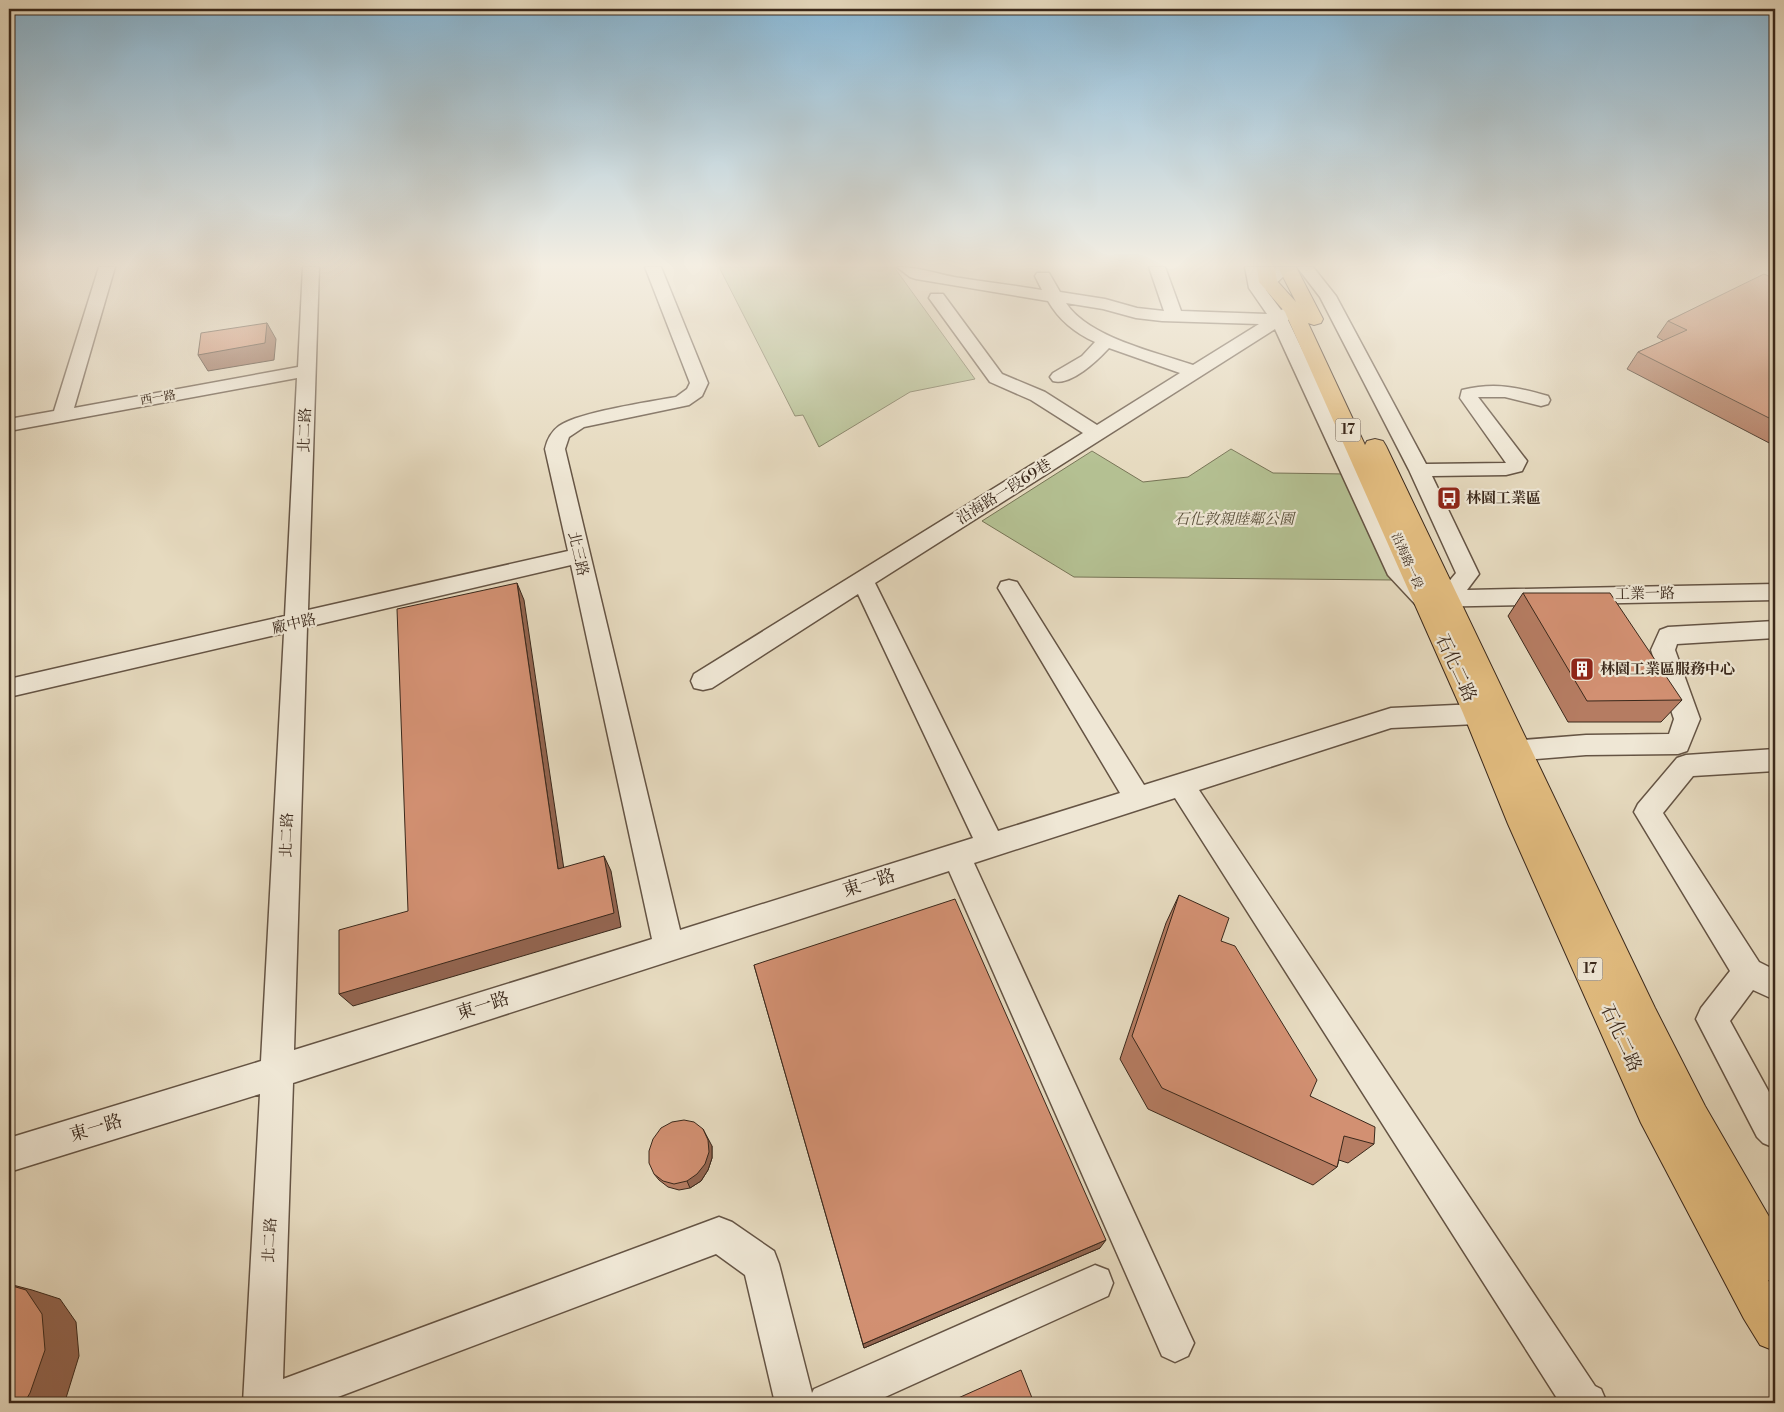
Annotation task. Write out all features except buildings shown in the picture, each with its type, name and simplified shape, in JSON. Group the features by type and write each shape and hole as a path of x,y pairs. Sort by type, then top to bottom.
{"main road":[{"name":"沿海路一段","path":"1304,333 1436,598"},
{"name":"石化二路","path":"1436,598 1506,752 1676,1090 1745,1217 1775,1263"},
{"name":"石化二路","path":"1506,752 1523,824 1654,1110 1754,1295 1775,1330"}],"street":[{"path":"62,415 88,333"},
{"name":"北二路","path":"262,1403 308,333"},
{"name":"北三路","path":"669,946 555,449 556,440 565,430 578,423 682,401 695,392 700,383 680,333"},
{"path":"963,333 996,378 1038,396 1097,433"},
{"path":"1091,333 1195,372"},
{"name":"沿海路一段69巷","path":"703,681 1258,333"},
{"name":"沿海路一段","path":"1302,333 1399,575 1436,598"},
{"path":"1347,333 1419,470 1468,574 1436,598"},
{"path":"1059,377 1088,360 1107,340"},
{"name":"西一路","path":"9,425 307,371"},
{"path":"1419,470 1506,469 1516,467 1518,461 1469,398 1469,394 1497,389 1541,400"},
{"name":"廠中路","path":"9,688 579,556"},
{"path":"863,581 990,844"},
{"path":"1009,588 1138,798"},
{"name":"工業一路","path":"1436,598 1775,592"},
{"path":"1775,629 1668,636 1663,650 1687,719 1682,755 1648,812 1761,978 1712,1019 1775,1131"},
{"name":"東一路","path":"9,1155 277,1072 1391,718 1489,713"},
{"path":"1506,752 1586,745 1682,755 1775,760"},
{"path":"1181,784 1581,1402"},
{"path":"956,855 1175,1343"},
{"path":"270,1403 720,1235 761,1264 795,1403"},
{"path":"828,1403 1095,1283"}],"green space":[{"path":"753,333 942,333 975,379 910,392 819,447 803,415 795,416"},
{"name":"石化敦親睦鄰公園","path":"1231,449 1273,473 1347,474 1393,580 1074,577 982,521 1092,451 1143,482 1188,477"}],"place":[{"name":"林園工業區","path":"1449,498"},
{"name":"林園工業區服務中心","path":"1582,669"}]}
